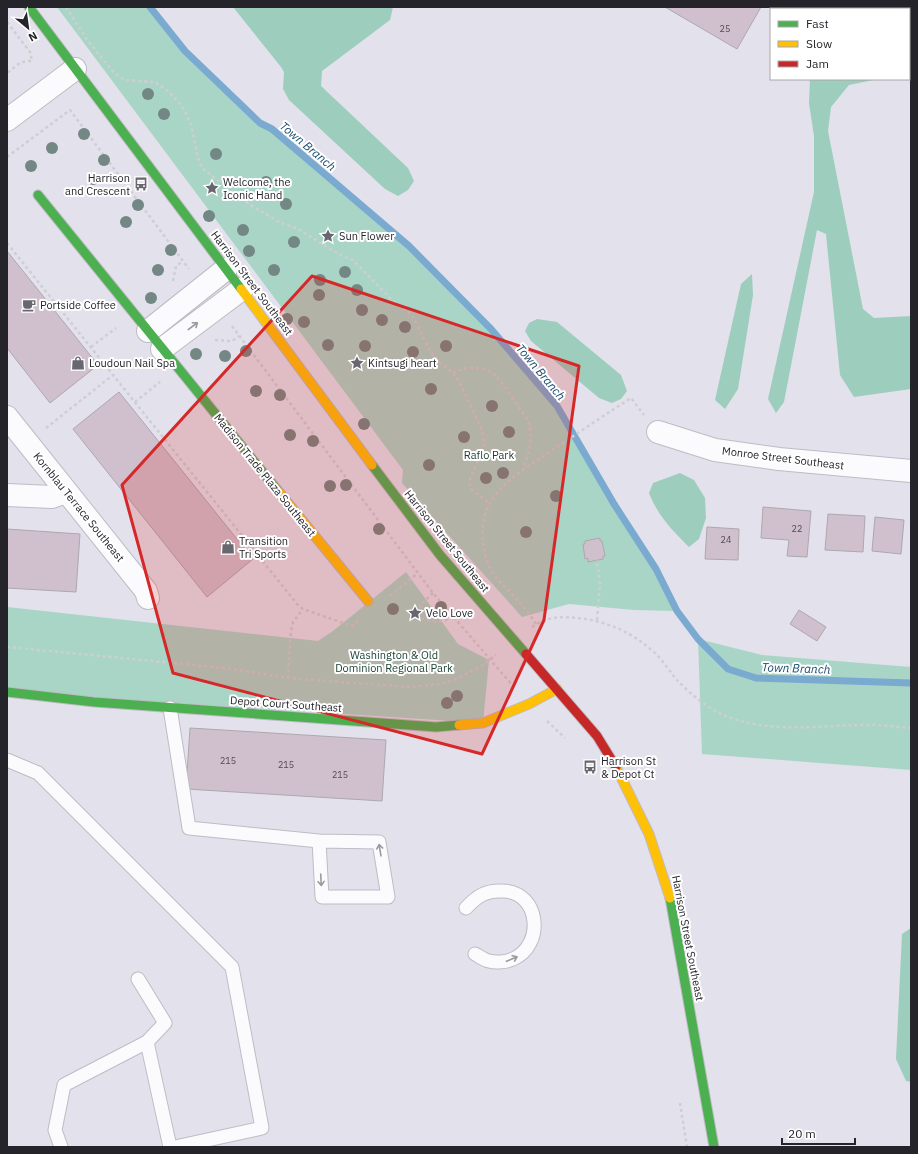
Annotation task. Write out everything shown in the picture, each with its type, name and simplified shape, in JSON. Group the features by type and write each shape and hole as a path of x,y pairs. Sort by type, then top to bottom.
{"street":[{"name":"Harrison Street Southeast","path":"29,7 440,555 597,736 618,767 647,825 659,859 670,899 714,1147"},
{"path":"7,120 75,69"},
{"name":"Madison Trade Plaza Southeast","path":"38,194 368,602"},
{"path":"148,330 226,269"},
{"path":"162,349 242,289"},
{"name":"Kornblau Terrace Southeast","path":"7,417 146,591 148,598"},
{"name":"Monroe Street Southeast","path":"658,432 714,450 786,460 911,471"},
{"path":"7,495 52,497 66,492"},
{"name":"Depot Court Southeast","path":"7,692 94,702 436,727 483,723 528,704 557,689"}],"lane":[{"path":"170,708 189,828 319,841 379,842 388,896 322,897 319,841"},
{"path":"7,760 38,773 232,967 262,1128 175,1147"},
{"path":"466,908 477,896 492,890 509,891 523,898 532,912 535,928 531,943 520,955 506,962 489,961 475,954"},
{"path":"62,1147 55,1130 64,1086 147,1042 165,1023 138,979"},
{"path":"147,1042 170,1147"}],"path":[{"path":"66,7 85,37 114,73 125,80 155,82 168,91 182,106 190,124 198,158 202,168 255,208 279,222 298,229 353,260 393,301 412,315 429,349 439,362 453,372 482,430 484,445 469,482 471,488 490,504"},
{"path":"7,22 30,52 32,61 21,62 7,73"},
{"path":"7,156 70,110 203,287"},
{"path":"7,243 297,604 303,609 352,626 363,618"},
{"path":"217,307 433,593 528,704 568,741"},
{"path":"453,372 470,368 484,369 495,374 528,420 530,428 530,450 523,470"},
{"path":"27,443 113,375"},
{"path":"536,624 516,599 500,583 490,569 484,552 483,535 486,514 490,504 500,491 523,470 631,398 658,432"},
{"path":"597,560 600,584 597,620"},
{"path":"388,598 418,573"},
{"path":"433,593 420,605 422,618 432,622 445,621 452,616"},
{"path":"288,678 293,622 303,609"},
{"path":"7,647 225,668 288,678 374,686 428,685 441,684 465,676 489,660 536,624 546,619 556,617 597,620 608,623 636,640 655,654 678,680 707,705 732,719 762,726 788,728 878,725 911,728"},
{"path":"680,1100 687,1147"}],"highlighted area":[{"path":"312,276 579,366 544,620 482,754 173,673 122,485"}],"green space":[{"name":"Raflo Park","path":"57,7 150,7 185,51 260,123 272,129 409,246 491,329 557,406 614,504 648,557 677,611 634,610 569,604 522,617 402,483 403,470"},
{"path":"233,7 393,7 390,20 322,71 321,86 408,168 414,181 408,190 398,196 385,189 289,100 283,89 284,72 281,67"},
{"path":"911,7 911,71 910,8 802,8"},
{"path":"810,80 873,80 849,85 831,107 828,131 863,309 874,318 911,316 911,389 854,397 840,375 826,234 817,230 784,402 776,413 768,399 814,192 814,136 809,103"},
{"path":"752,274 753,295 738,389 725,409 715,400 741,284"},
{"path":"537,319 557,322 621,375 627,391 621,399 612,403 599,398 531,341 525,331 529,323"},
{"path":"680,473 694,480 705,498 706,518 699,539 689,547 671,529 661,516 649,493 653,483"},
{"name":"Washington & Old Dominion Regional Park","path":"406,572 458,644 489,660 483,723 7,692 7,607 318,641 333,631"},
{"path":"698,639 762,655 911,667 911,770 702,754"},
{"path":"911,928 911,1082 906,1081 896,1059 902,934"}],"building":[{"path":"665,7 761,7 737,49"},
{"path":"7,251 98,365 50,403 7,348"},
{"path":"119,392 253,559 207,597 73,429"},
{"path":"763,507 811,511 807,557 787,556 789,540 761,538"},
{"path":"828,514 865,516 863,552 825,550"},
{"path":"875,517 904,520 901,554 872,551"},
{"path":"707,527 739,529 738,560 705,559"},
{"path":"7,529 80,534 76,592 7,588"},
{"path":"600,538 605,556 603,556 603,559 588,562 588,558 585,559 583,544 585,544 585,541"},
{"path":"799,610 826,627 817,641 790,624"},
{"path":"190,728 386,740 382,801 186,789"}],"waterway":[{"name":"Town Branch","path":"150,7 185,51 260,123 272,129 409,246 491,329 557,406 614,504 656,569 677,611 698,639 728,669 756,678 911,683"}],"traffic: fast":[{"path":"29,7 241,289"},
{"path":"38,195 278,491"},
{"path":"372,465 440,555 526,654"},
{"path":"7,692 94,702 436,727 459,725"},
{"path":"670,898 714,1147"}],"traffic: slow":[{"path":"241,289 372,465"},
{"path":"278,491 368,601"},
{"path":"459,725 483,723 529,704 557,689"},
{"path":"616,767 649,834 670,898"}],"traffic: jam":[{"path":"526,654 597,736 616,767"}],"place":[{"name":"Harrison and Crescent","path":"141,184"},
{"name":"Welcome, the Iconic Hand","path":"212,188"},
{"name":"Sun Flower","path":"328,236"},
{"name":"Portside Coffee","path":"29,305"},
{"name":"Loudoun Nail Spa","path":"78,363"},
{"name":"Kintsugi heart","path":"357,363"},
{"name":"Transition Tri Sports","path":"228,547"},
{"name":"Velo Love","path":"415,613"},
{"name":"Harrison St & Depot Ct","path":"590,767"}]}
